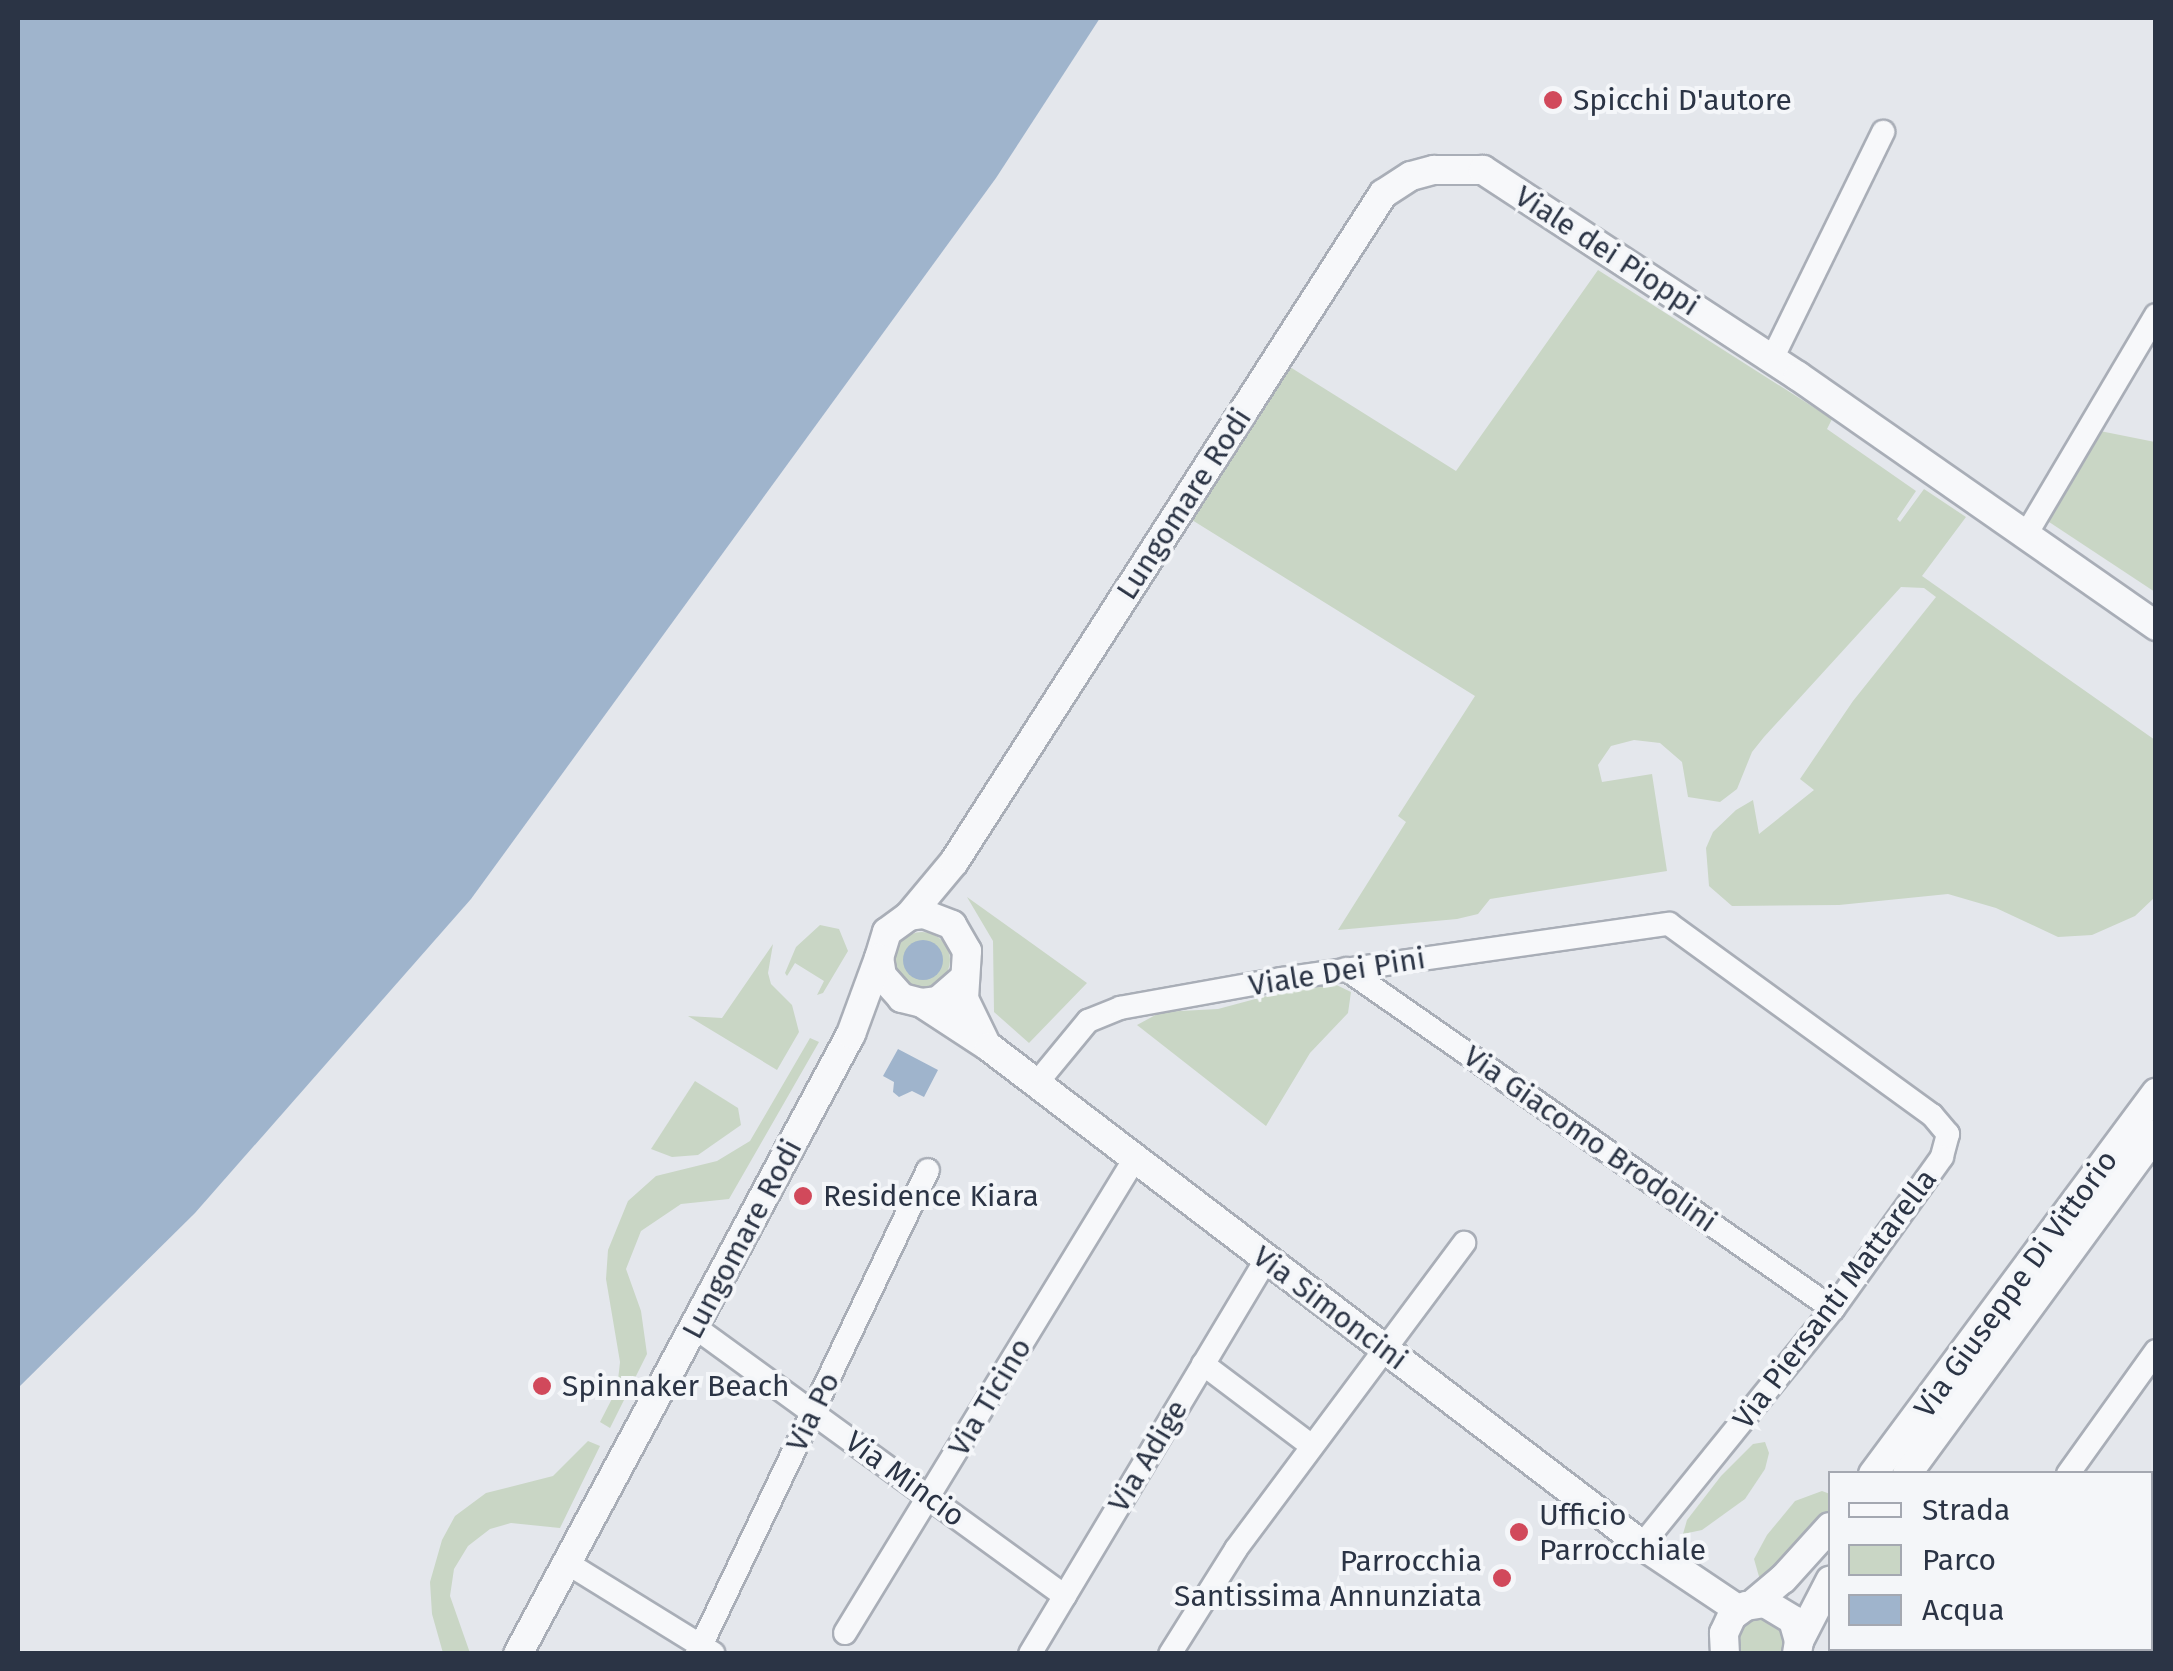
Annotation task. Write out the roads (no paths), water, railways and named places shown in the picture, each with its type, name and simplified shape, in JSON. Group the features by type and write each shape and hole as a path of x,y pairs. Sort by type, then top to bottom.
{"street":[{"path":"1772,358 1883,132"},
{"name":"Viale dei Pioppi","path":"1434,170 1483,170 1772,358 2156,626"},
{"name":"Lungomare Rodi","path":"909,916 954,862 1383,194 1411,176 1434,170"},
{"path":"2027,533 2156,315"},
{"name":"Lungomare Rodi","path":"952,925 948,896 954,862"},
{"path":"851,1034 878,1014 946,997 962,980 967,951 952,925 939,917 909,916 887,932 879,958 882,976 893,992 917,1002"},
{"name":"Viale Dei Pini","path":"1036,1084 1088,1021 1102,1013 1346,969 1669,924"},
{"name":"Via Piersanti Mattarella","path":"1642,1545 1833,1310 1942,1157 1948,1134 1932,1115 1669,924"},
{"name":"Lungomare Rodi","path":"518,1654 851,1034 879,958"},
{"name":"Via Giacomo Brodolini","path":"1346,969 1833,1310"},
{"name":"Via Simoncini","path":"962,980 969,1017 990,1048"},
{"name":"Via Simoncini","path":"917,1002 990,1048 1673,1567 1735,1625"},
{"name":"Via Giuseppe Di Vittorio","path":"1876,1471 2156,1092"},
{"name":"Via Giuseppe Di Vittorio","path":"1909,1471 2156,1134"},
{"name":"Via Ticino","path":"845,1634 1134,1160"},
{"name":"Via Po","path":"704,1651 928,1170"},
{"path":"1170,1654 1236,1550 1464,1243"},
{"name":"Via Adige","path":"1030,1654 1266,1259"},
{"name":"Via Mincio","path":"696,1328 1065,1596"},
{"path":"2073,1466 2156,1351"},
{"path":"1203,1364 1312,1446"},
{"path":"1735,1625 1784,1579 1828,1529"},
{"path":"567,1563 704,1651"},
{"path":"1800,1649 1828,1586"},
{"path":"1735,1625 1786,1612 1800,1649"}],"water":[{"path":"18,18 1100,18 996,178 471,899 195,1213 18,1388"},
{"path":"923,940 937,946 943,960 937,974 923,980 909,974 903,960 909,946"},
{"path":"898,1049 938,1070 924,1097 912,1091 899,1097 893,1092 894,1082 883,1076"}],"place":[{"name":"Spicchi D'autore","path":"1553,100"},
{"name":"Residence Kiara","path":"803,1196"},
{"name":"Spinnaker Beach","path":"542,1386"},
{"name":"Ufficio Parrocchiale","path":"1519,1532"},
{"name":"Parrocchia Santissima Annunziata","path":"1502,1578"}]}
